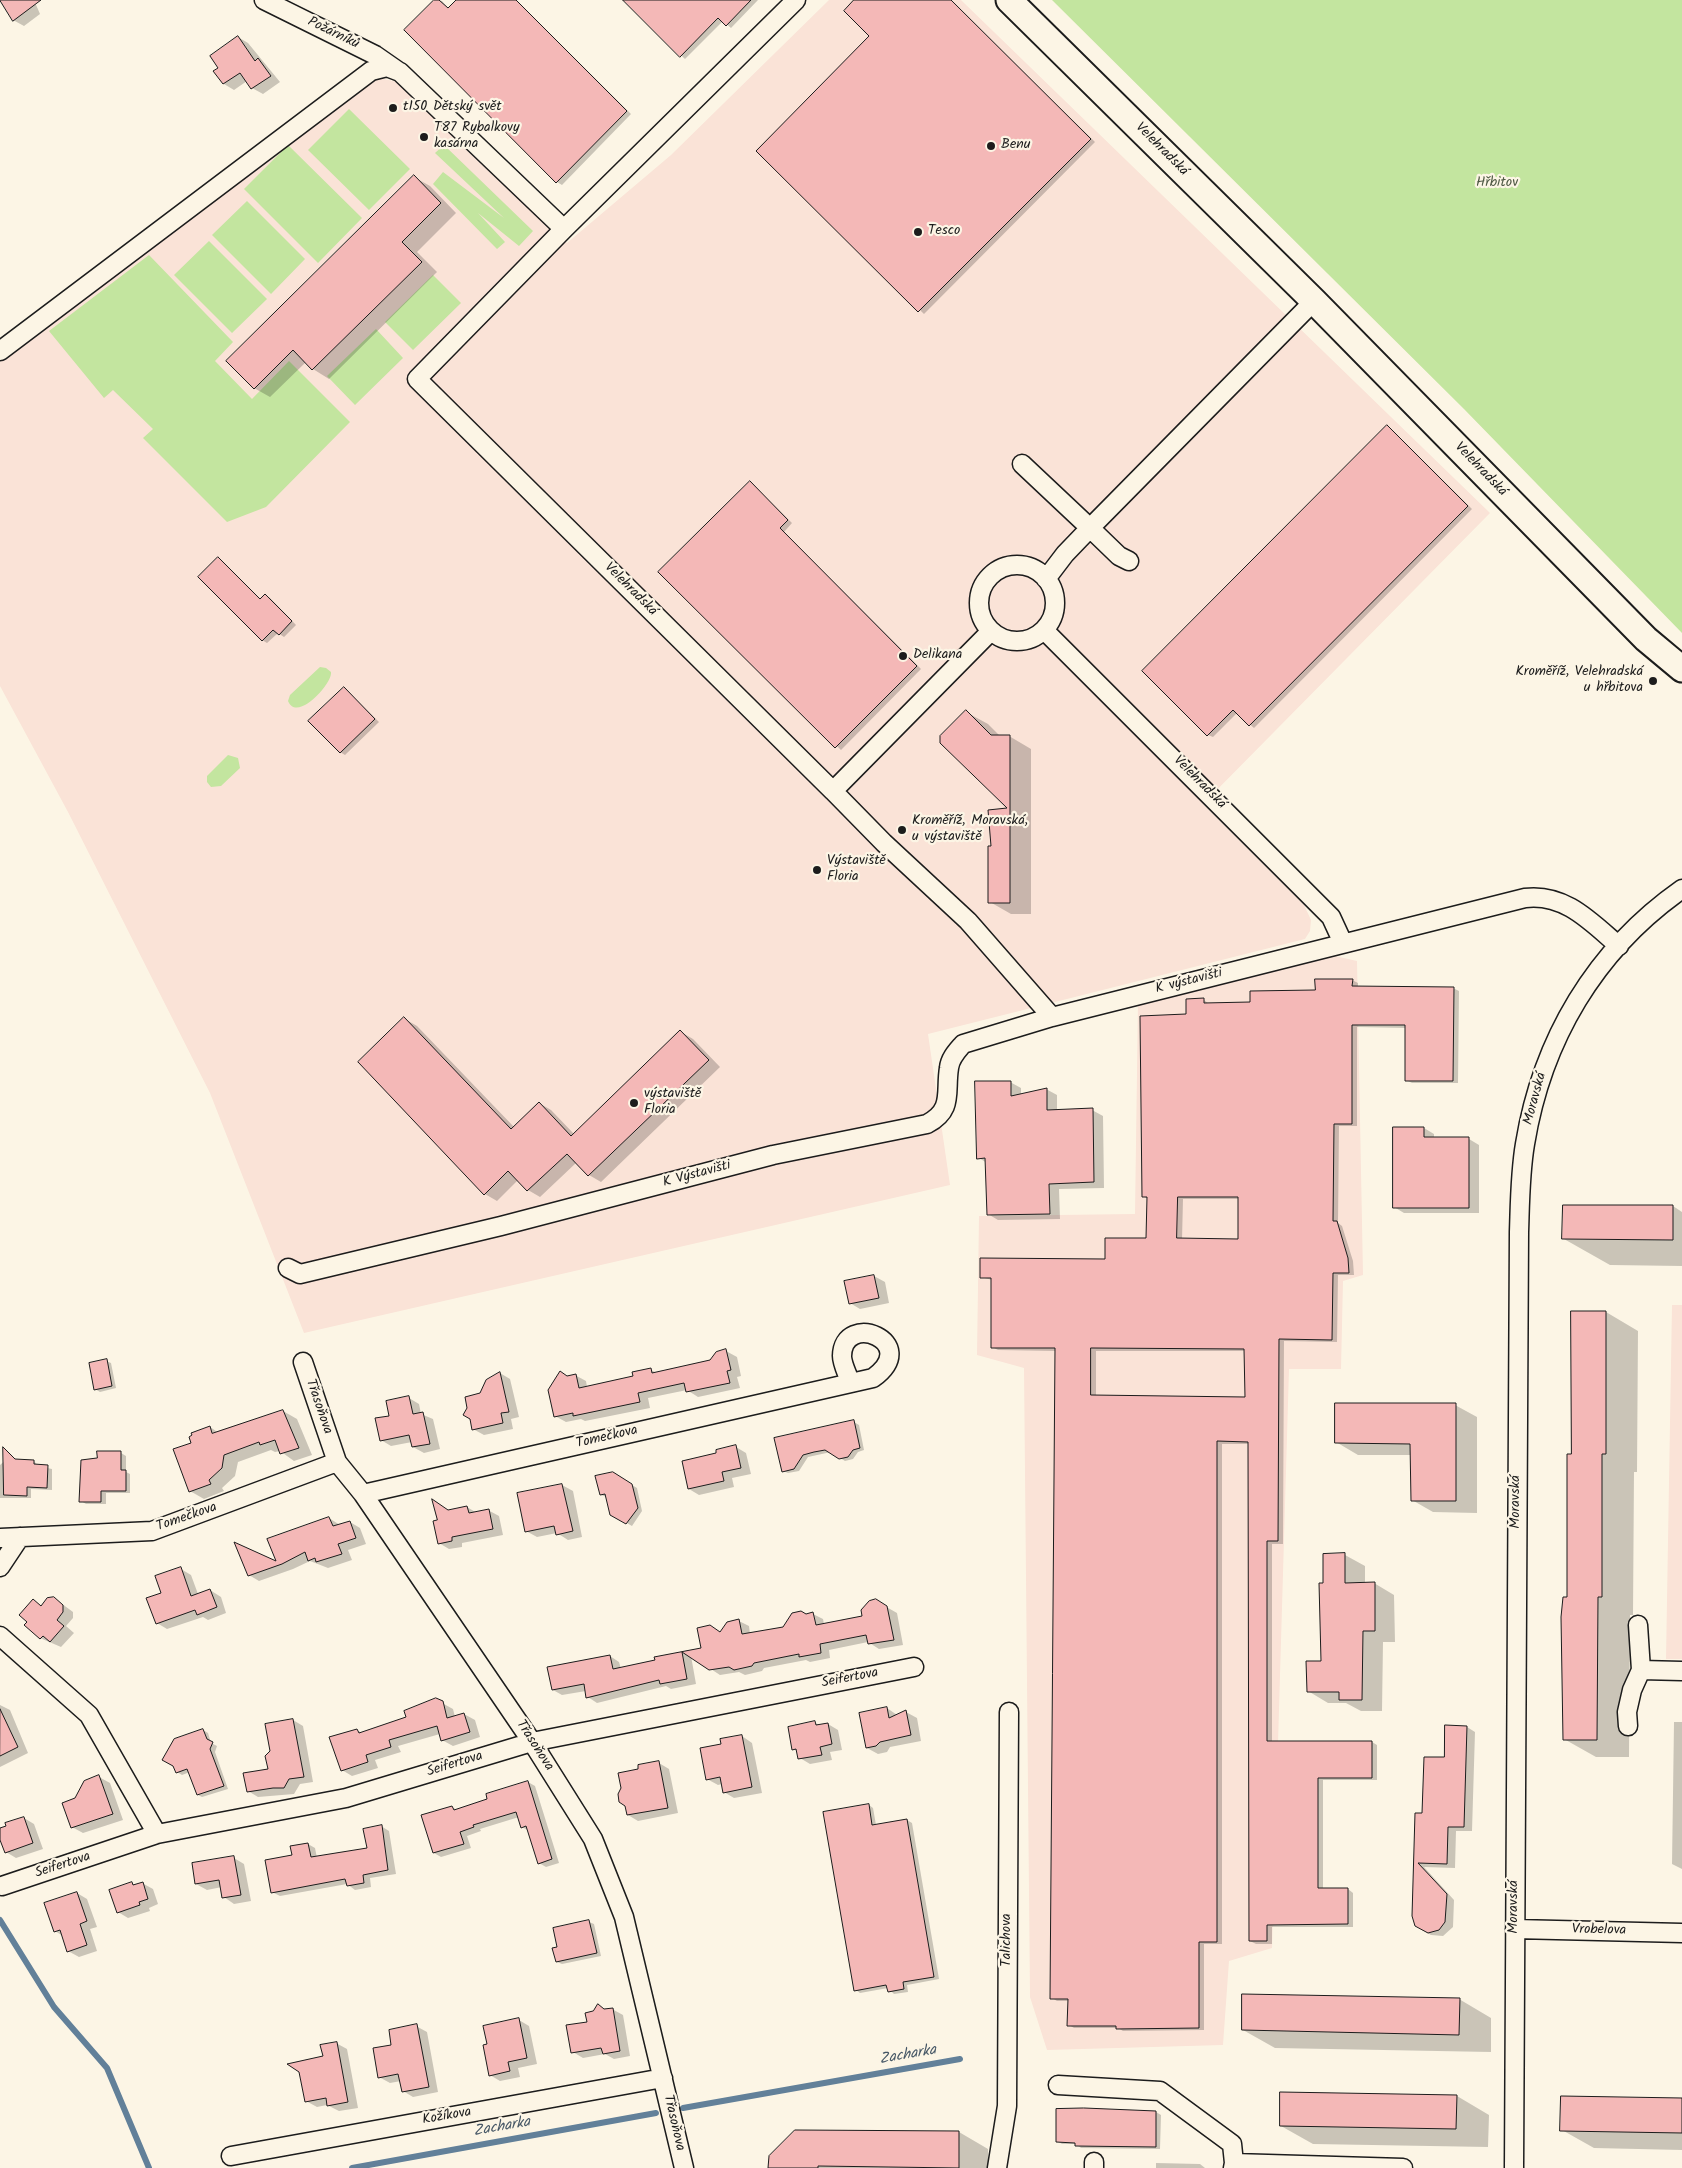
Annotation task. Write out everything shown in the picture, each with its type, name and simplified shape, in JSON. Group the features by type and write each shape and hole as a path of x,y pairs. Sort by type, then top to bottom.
{"main road":[{"name":"Velehradská","path":"1009,0 1314,301 1646,639 1682,683"},
{"name":"Velehradská","path":"1646,639 1682,669"}],"street":[{"name":"Požárníků","path":"264,0 375,55 400,72 564,229"},
{"path":"564,229 796,0"},
{"path":"0,351 371,71 388,67 400,72"},
{"name":"Velehradská","path":"564,229 417,379 833,791"},
{"path":"1046,579 1065,554 1090,528 1314,301"},
{"path":"1022,464 1119,556 1129,561"},
{"path":"1009,566 1023,566 1036,570 1046,579 1053,591 1055,605 1051,618 1044,630 1032,638 1018,642 1003,639 991,632 982,620 979,607 980,593 986,581 996,571 1009,566"},
{"name":"Velehradská","path":"1044,630 1331,917 1338,927 1344,943"},
{"path":"991,632 833,791 884,843 968,921 1052,1017"},
{"name":"Moravská","path":"1514,2168 1519,1242 1524,1155 1537,1092 1560,1029 1586,986 1619,946 1664,902 1682,889"},
{"name":"K výstavišti","path":"1052,1017 1538,896 1567,904 1619,946"},
{"name":"K Výstavišti","path":"288,1268 300,1274 502,1226 773,1155 927,1124 938,1118 948,1101 949,1066 954,1054 963,1044 1052,1017"},
{"name":"Třasoňova","path":"302,1362 337,1462 363,1494 532,1742 575,1808 606,1869 624,1917 684,2168"},
{"name":"Tomečkova","path":"363,1494 850,1382"},
{"name":"Tomečkova","path":"0,1538 152,1531 337,1462"},
{"path":"0,1567 20,1536"},
{"path":"1628,1726 1627,1712 1632,1690 1641,1670 1638,1625"},
{"path":"0,1636 89,1715 157,1834"},
{"name":"Seifertova","path":"2,1886 157,1834 346,1798 532,1742 914,1667"},
{"path":"1641,1670 1682,1671"},
{"name":"Talichova","path":"997,2168 1007,2106 1009,1712"},
{"name":"Vrobelova","path":"1515,1929 1682,1934"},
{"name":"Kožíkova","path":"231,2156 663,2078"},
{"path":"1058,2085 1160,2090 1232,2144 1234,2166 1403,2168"}],"shaded area":[{"path":"829,0 961,0 1490,513 1203,804 1304,905 1311,920 1310,931 1305,939 928,1034 950,1185 304,1333 210,1093 68,812 0,686 0,362 376,77 397,82 567,243 671,155"},
{"path":"1326,954 1357,961 1363,1275 1343,1281 1341,1369 1289,1369 1272,1948 1229,1961 1223,2045 1047,2050 1030,1997 1024,1368 977,1355 979,1216 1135,1214 1138,1001"},
{"path":"1672,1305 1682,1305 1682,1659 1666,1659"}],"green space":[{"name":"Hřbitov","path":"1052,0 1682,0 1682,633 1464,409"},
{"path":"349,109 410,169 369,210 308,150"},
{"path":"288,145 362,218 318,263 244,189"},
{"path":"444,145 533,231 519,246 478,213 505,242 497,249 433,184 443,172 504,218 435,153"},
{"path":"247,201 305,259 271,294 212,235"},
{"path":"209,241 267,299 232,333 174,275"},
{"path":"149,255 233,342 215,361 252,399 289,361 350,422 266,507 227,522 143,438 153,429 113,390 104,398 49,331"},
{"path":"433,275 461,303 413,350 385,322"},
{"path":"376,329 403,358 355,405 327,376"},
{"path":"320,667 326,668 331,672 321,692 306,704 293,707 288,701 290,695"},
{"path":"228,755 238,758 240,768 221,786 211,787 207,782 207,776"}],"building":[{"path":"0,0 41,0 13,21"},
{"path":"434,0 439,0 448,8 456,0 516,0 627,111 556,183 404,30"},
{"path":"623,0 751,0 726,26 718,18 680,57"},
{"name":"Tesco","path":"854,0 951,0 1091,139 918,312 756,151 869,36 844,11"},
{"path":"238,36 255,61 258,58 271,76 251,89 240,73 223,84 213,71 218,68 210,56"},
{"path":"414,175 441,203 402,242 422,262 312,370 293,350 254,389 226,361"},
{"path":"1387,425 1468,506 1249,726 1233,710 1207,736 1142,671"},
{"path":"750,481 788,520 780,528 917,666 835,748 658,572"},
{"path":"218,557 260,599 265,594 292,621 279,635 273,630 262,641 198,577"},
{"path":"344,687 375,719 340,753 308,721"},
{"path":"966,710 991,735 1010,735 1010,903 988,903 988,846 991,846 988,810 1007,808 940,743 940,736"},
{"path":"1315,979 1353,979 1352,986 1454,987 1453,1081 1405,1081 1405,1025 1352,1025 1352,1124 1334,1124 1333,1221 1337,1221 1348,1258 1349,1273 1333,1273 1332,1340 1279,1339 1278,1541 1267,1541 1267,1741 1372,1741 1372,1778 1318,1778 1318,1888 1348,1888 1348,1924 1267,1925 1267,1941 1249,1941 1248,1442 1217,1441 1217,1942 1199,1942 1199,2028 1116,2029 1116,2026 1067,2026 1068,1999 1050,1999 1055,1348 991,1348 991,1278 980,1278 980,1258 1105,1259 1105,1238 1146,1238 1147,1197 1142,1197 1140,1016 1186,1014 1186,999 1204,998 1204,1003 1250,1002 1250,991 1315,990","holes":["1178,1197 1238,1197 1238,1239 1177,1238","1091,1348 1244,1349 1245,1397 1091,1395"]},
{"path":"404,1017 511,1129 539,1102 571,1136 680,1030 709,1060 588,1176 567,1154 527,1191 508,1171 484,1195 358,1062"},
{"path":"975,1081 1011,1081 1011,1096 1047,1088 1047,1110 1093,1108 1094,1182 1049,1184 1050,1214 987,1215 985,1158 977,1159"},
{"path":"1393,1127 1424,1127 1424,1137 1469,1137 1469,1208 1393,1208"},
{"path":"1563,1205 1673,1205 1673,1240 1562,1239"},
{"path":"874,1275 879,1298 849,1304 844,1281"},
{"path":"1571,1311 1606,1311 1606,1454 1602,1454 1602,1597 1598,1597 1597,1740 1563,1740 1561,1617 1563,1597 1567,1597 1567,1454 1571,1454"},
{"path":"726,1349 731,1370 727,1371 730,1383 686,1392 684,1383 638,1393 640,1402 573,1416 573,1413 554,1417 548,1390 560,1371 567,1376 576,1374 579,1388 633,1376 632,1372 651,1368 652,1373 710,1360 716,1352"},
{"path":"107,1359 112,1386 94,1390 89,1363"},
{"path":"500,1372 509,1412 501,1413 503,1423 472,1430 470,1419 463,1415 467,1408 465,1397 480,1393 486,1380"},
{"path":"409,1396 413,1414 423,1412 430,1444 412,1447 409,1435 380,1441 375,1418 389,1416 386,1401"},
{"path":"1335,1403 1456,1403 1456,1501 1411,1501 1410,1444 1335,1443"},
{"path":"283,1410 299,1448 280,1454 275,1440 260,1445 259,1442 224,1455 222,1468 209,1480 211,1484 189,1492 173,1449 191,1443 189,1437 192,1435 191,1433 210,1426 212,1433"},
{"path":"854,1420 860,1448 853,1450 848,1457 839,1459 825,1450 814,1452 803,1455 794,1469 782,1472 774,1438"},
{"path":"736,1445 741,1468 722,1472 724,1481 688,1489 682,1461 716,1453 716,1450"},
{"path":"3,1447 15,1459 34,1460 34,1464 48,1465 47,1488 27,1487 27,1496 4,1495"},
{"path":"97,1451 121,1451 121,1470 126,1470 126,1491 101,1491 101,1502 79,1502 81,1460 97,1458"},
{"path":"613,1472 632,1484 638,1508 626,1524 610,1515 605,1494 600,1495 595,1476"},
{"path":"562,1484 573,1531 556,1535 554,1526 525,1532 517,1493"},
{"path":"432,1499 448,1510 467,1506 469,1513 489,1509 493,1529 452,1537 452,1541 438,1544 433,1521 437,1520"},
{"path":"329,1517 333,1526 350,1521 356,1538 338,1544 342,1554 316,1562 315,1558 308,1561 305,1552 282,1564 248,1576 234,1542 276,1561 267,1539"},
{"path":"1345,1553 1345,1583 1375,1582 1375,1631 1363,1631 1362,1700 1339,1700 1339,1692 1307,1692 1306,1661 1321,1661 1319,1583 1323,1583 1323,1554"},
{"path":"181,1567 191,1596 210,1589 217,1607 197,1615 195,1610 156,1624 146,1598 161,1593 155,1576"},
{"path":"54,1597 63,1605 63,1612 57,1620 64,1626 50,1642 43,1636 40,1639 24,1625 27,1622 19,1615 33,1599 41,1606 47,1598"},
{"path":"876,1599 887,1606 894,1640 868,1644 866,1635 820,1644 821,1653 799,1657 799,1654 754,1663 752,1666 734,1670 729,1667 709,1670 682,1652 687,1679 660,1684 659,1680 586,1698 584,1684 552,1690 547,1667 610,1655 613,1669 655,1660 654,1657 701,1648 697,1628 710,1625 720,1632 727,1622 739,1619 742,1634 783,1627 792,1613 801,1611 806,1614 813,1612 816,1625 862,1616 861,1610 869,1601"},
{"path":"436,1698 443,1701 447,1718 464,1713 470,1732 441,1741 437,1726 389,1740 391,1747 366,1755 368,1762 341,1771 329,1737 357,1729 359,1733 406,1717 404,1711"},
{"path":"887,1707 889,1718 906,1710 911,1735 880,1742 876,1746 866,1748 859,1713"},
{"path":"0,1709 18,1747 0,1756"},
{"path":"293,1719 304,1777 289,1779 284,1788 247,1792 243,1773 268,1769 265,1756 270,1751 265,1724"},
{"path":"815,1721 816,1725 828,1723 832,1744 820,1747 822,1755 798,1759 796,1749 792,1750 788,1727"},
{"path":"1445,1725 1467,1726 1464,1827 1448,1827 1447,1864 1418,1863 1447,1894 1445,1922 1439,1930 1428,1933 1415,1926 1412,1916 1415,1813 1422,1813 1424,1757 1444,1757"},
{"path":"203,1729 207,1739 213,1742 210,1749 224,1786 197,1795 187,1769 176,1773 173,1766 162,1760 174,1739"},
{"path":"742,1735 752,1787 723,1793 720,1777 706,1780 700,1748 721,1744 720,1739"},
{"path":"659,1761 668,1808 627,1815 625,1806 619,1802 618,1794 621,1788 618,1773 638,1769 638,1765"},
{"path":"99,1775 113,1814 71,1828 62,1803 75,1798 84,1781"},
{"path":"528,1781 552,1859 538,1864 526,1826 521,1828 516,1812 473,1825 474,1827 460,1832 464,1844 433,1853 421,1815 452,1806 454,1810 487,1799 486,1794"},
{"path":"869,1804 872,1825 907,1819 934,1977 903,1982 904,1989 888,1992 886,1985 854,1991 823,1812"},
{"path":"24,1817 33,1843 5,1853 0,1840 0,1828 6,1826 5,1823"},
{"path":"382,1825 388,1870 363,1875 364,1883 347,1886 345,1879 271,1893 265,1860 292,1855 290,1846 308,1843 311,1857 367,1848 363,1829"},
{"path":"234,1856 241,1895 222,1898 219,1880 195,1884 192,1863"},
{"path":"132,1882 133,1885 143,1882 148,1899 139,1902 140,1905 117,1913 109,1890"},
{"path":"77,1892 87,1921 80,1924 87,1945 67,1952 60,1930 54,1932 44,1903"},
{"path":"589,1920 597,1953 556,1962 552,1948 557,1947 553,1928"},
{"path":"1242,1994 1460,1998 1459,2035 1242,2030"},
{"path":"598,2004 604,2009 613,2008 620,2051 603,2054 601,2048 571,2053 566,2025 587,2022 585,2013 593,2011"},
{"path":"519,2018 527,2058 508,2062 510,2071 489,2076 483,2045 487,2044 483,2026"},
{"path":"417,2024 429,2087 402,2092 398,2074 378,2078 373,2048 391,2045 389,2030"},
{"path":"337,2042 348,2102 327,2106 326,2098 305,2102 299,2072 287,2064 323,2056 320,2045"},
{"path":"1280,2092 1457,2095 1456,2129 1280,2126"},
{"path":"1561,2096 1682,2098 1682,2133 1560,2131"},
{"path":"1084,2108 1156,2111 1156,2147 1075,2146 1075,2143 1056,2142 1056,2109"},
{"path":"795,2130 959,2131 959,2168 818,2166 818,2168 768,2168 769,2156"}],"waterway":[{"path":"0,1920 54,2007 107,2068 149,2168"},
{"name":"Zacharka","path":"683,2108 960,2059"},
{"name":"Zacharka","path":"352,2168 656,2113"}],"place":[{"name":"t150 Dětský svět","path":"393,108"},
{"name":"T87 Rybalkovy kasárna","path":"424,137"},
{"name":"Benu","path":"991,146"},
{"name":"Tesco","path":"918,232"},
{"name":"Delikana","path":"903,656"},
{"name":"Kroměříž, Velehradská u hřbitova","path":"1653,681"},
{"name":"Kroměříž, Moravská, u výstaviště","path":"902,830"},
{"name":"Výstaviště Floria","path":"817,870"},
{"name":"výstaviště Floria","path":"634,1103"}]}
